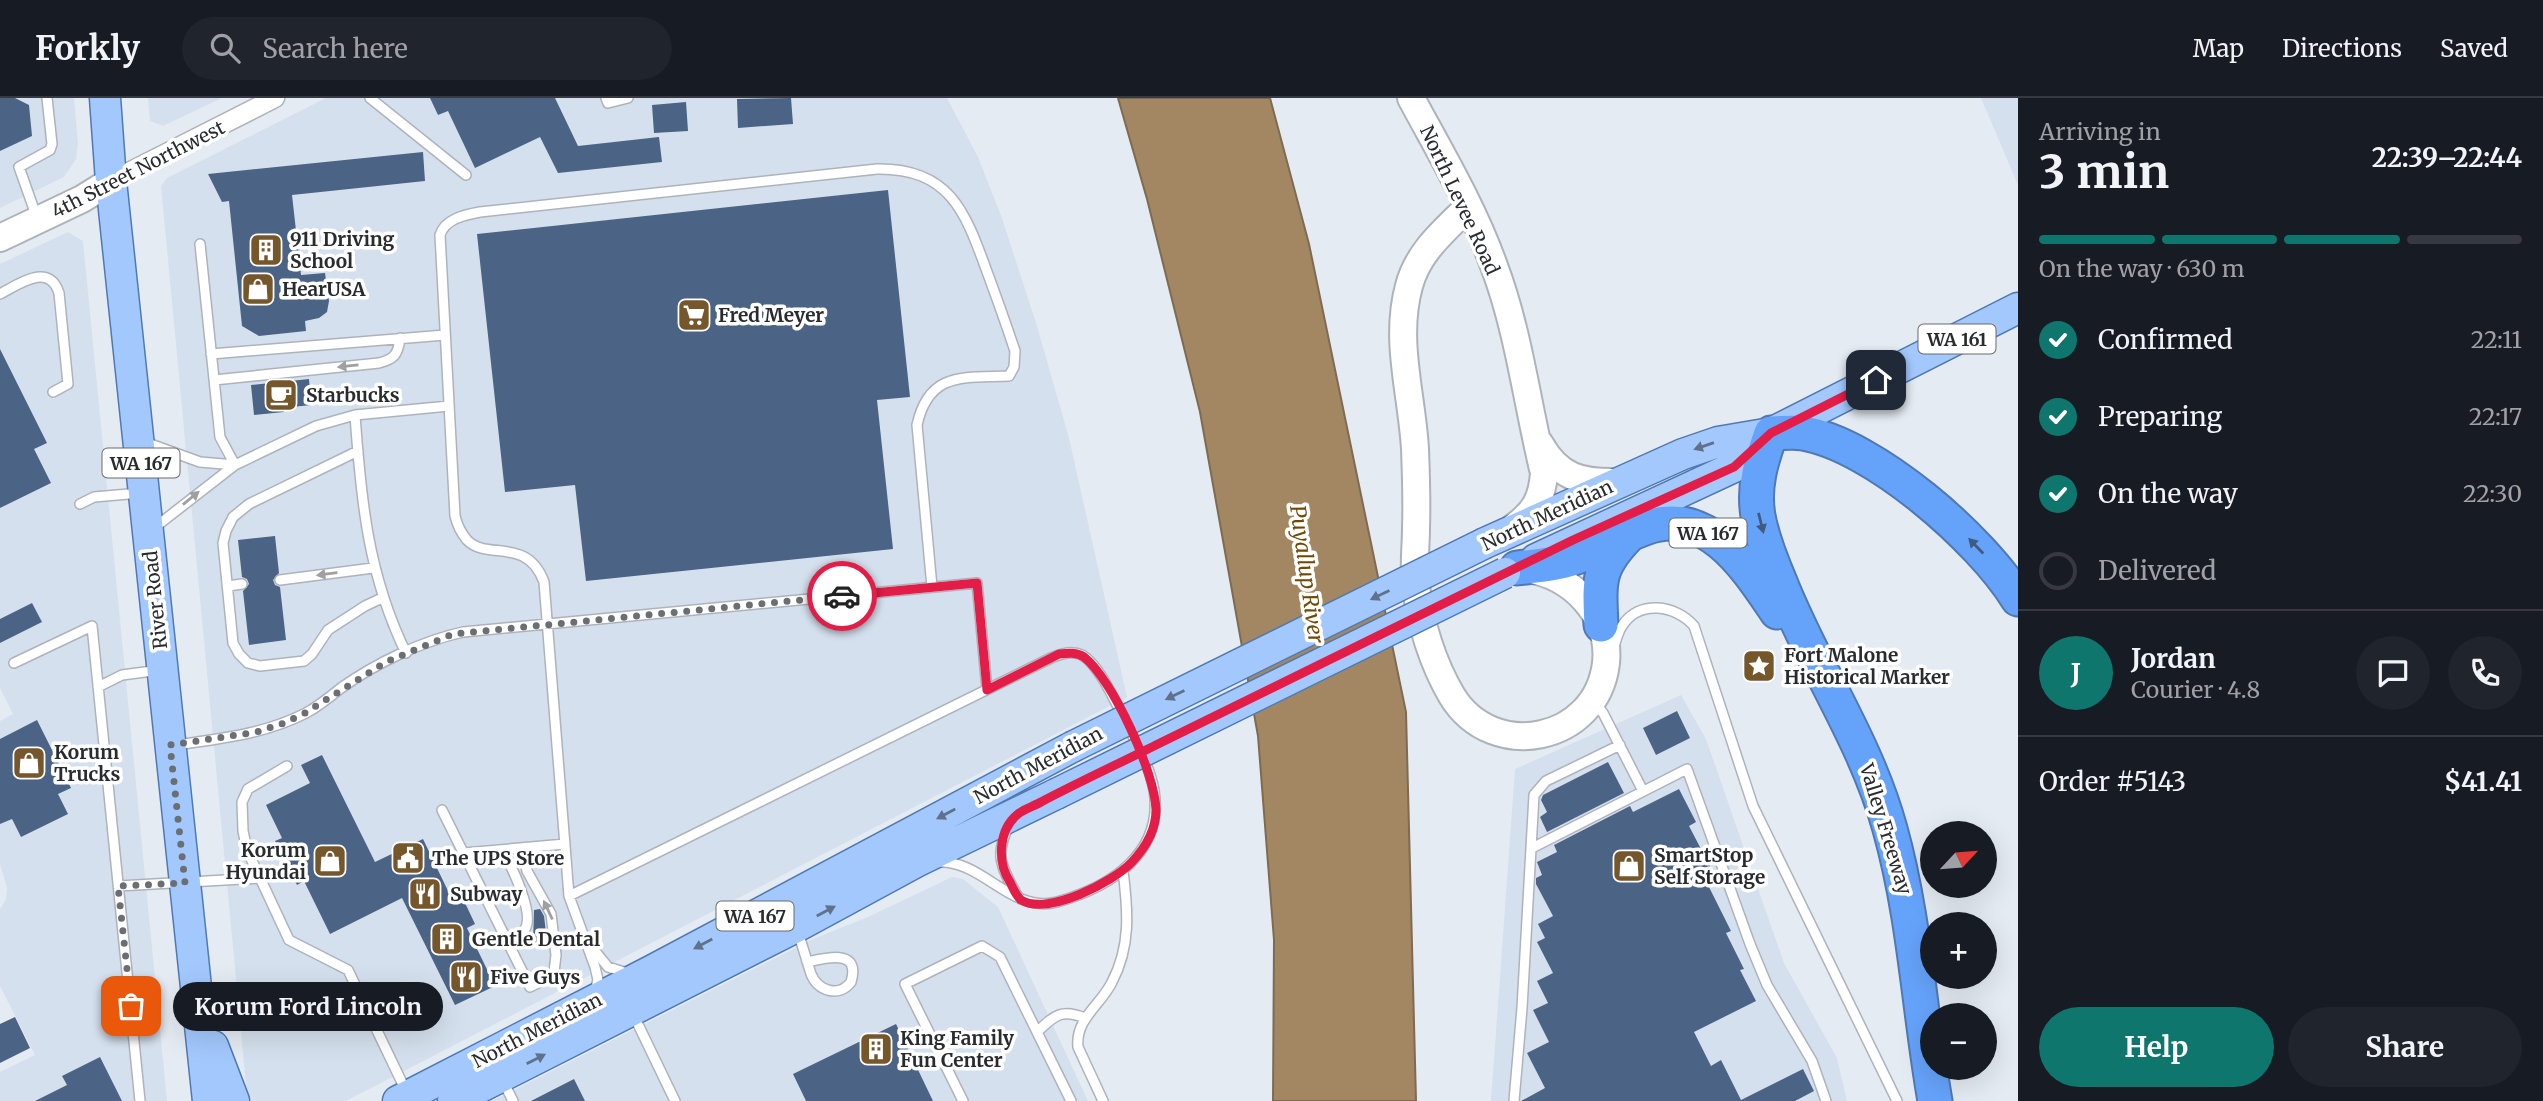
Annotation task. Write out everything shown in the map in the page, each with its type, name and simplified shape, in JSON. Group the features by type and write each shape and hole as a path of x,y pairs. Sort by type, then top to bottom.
{"highway":[{"name":"WA 167","path":"1771,433 1803,433 1840,446 1884,468 1961,530 2002,574 2018,599"},
{"path":"1771,433 1758,469 1758,515 1769,555 1793,614 1830,689"},
{"name":"WA 167","path":"1511,571 1565,561 1658,524 1683,523 1700,529 1723,542 1747,569 1830,689"},
{"path":"1601,625 1599,593 1604,565 1611,553 1628,536"},
{"name":"Valley Freeway","path":"1830,689 1871,769 1890,828 1908,904 1935,1101"}],"main road":[{"name":"River Road","path":"105,98 111,181 208,1101"},
{"name":"North Meridian","path":"453,1101 507,1089 631,1011 916,862 1573,540 1734,467 1771,433 2018,308"},
{"name":"North Meridian","path":"403,1098 583,1007 1072,747 1496,538 1683,454 1718,442 1771,433"},
{"name":"WA 167","path":"196,988 208,1032 234,1101"}],"street":[{"name":"4th Street Northwest","path":"0,238 275,98"},
{"name":"North Levee Road","path":"1411,98 1468,207 1494,264 1507,305 1533,426"},
{"path":"1468,207 1424,252 1415,266 1403,319 1402,349 1414,446 1417,508 1415,584 1433,654 1451,694 1467,715 1489,729 1514,736 1540,735 1552,732 1575,719 1598,688 1606,650 1601,625 1591,606 1570,586 1553,575 1511,571"},
{"path":"1533,426 1549,460 1564,472 1578,480 1594,483 1618,482"},
{"path":"1496,538 1528,517 1543,492 1544,473 1533,426"}],"lane":[{"path":"38,220 19,167 50,150 52,144 47,98"},
{"path":"370,98 466,175"},
{"path":"606,98 608,103 628,98"},
{"path":"583,1007 594,994 598,980 569,896 544,582 537,568 519,555 471,543 455,516 440,235 446,225 464,216 877,169 922,176 950,195 970,225 1015,351 1014,367 1009,376 957,378 947,381 928,396 920,411 917,425 932,587"},
{"path":"200,244 220,438 235,466"},
{"path":"0,294 39,276 48,277 55,283 59,293 68,384 53,392"},
{"path":"211,354 445,335"},
{"path":"214,380 379,363 391,360 398,354 400,338"},
{"path":"148,532 235,466 316,426 355,415 449,406"},
{"path":"355,415 365,524 373,568 382,598 406,653"},
{"path":"139,440 200,462 235,466"},
{"path":"358,451 239,511 229,524 224,536 235,648 243,659 254,665 303,661 312,654 328,630 382,598"},
{"path":"80,504 94,497 144,492"},
{"path":"280,580 373,568"},
{"path":"170,745 257,732 284,723 305,713 354,680 406,653 443,637 464,632 977,583 987,690"},
{"path":"228,586 242,584"},
{"path":"1643,791 1620,745 1598,688 1622,626 1629,618 1648,608 1669,609 1680,613 1694,626 1753,806 1897,1101"},
{"path":"14,663 92,626 140,1101"},
{"path":"569,896 1059,654 1083,656 1093,666 1114,698 1145,761 1154,789 1156,812 1152,833 1144,847 1123,871 1082,892 1057,902 1031,904 965,867 945,862 916,862"},
{"path":"98,687 122,675 162,669"},
{"path":"1514,1101 1534,795 1546,781 1620,745"},
{"path":"287,766 248,789 242,802 245,842 289,940 348,970 403,1098"},
{"path":"1532,848 1687,769 1767,985 1812,1061 1826,1101"},
{"path":"442,810 530,987 554,972 556,955 551,914 527,872 522,848"},
{"path":"1016,815 1007,830 1000,850 1000,860 1019,899"},
{"path":"464,853 565,844"},
{"path":"503,850 522,891 526,916 524,932 505,937"},
{"path":"1103,1101 1079,1047 1080,1028 1112,982 1128,934 1123,871"},
{"path":"118,886 260,878"},
{"path":"796,927 807,962 813,981 825,989 842,991 851,982 853,969 842,957 807,962"},
{"path":"582,932 601,960 614,970 622,973 651,971"},
{"path":"963,1101 905,984 982,946 1000,957 1071,1101"},
{"path":"631,1011 675,1101"},
{"path":"1037,1032 1055,1017 1065,1013 1072,1012 1085,1018"}],"shaded area":[{"path":"0,98 74,98 78,143 76,159 64,177 0,208"},
{"path":"148,98 222,98 163,126 150,121"},
{"path":"326,98 947,98 978,157 1002,218 1037,326 1069,438 1127,697 346,1101 252,1101 246,1085 161,186 167,178"},
{"path":"1981,98 2018,98 2018,185 2017,183"},
{"path":"68,232 83,241 167,1101 0,1101 0,1072 35,1055 0,986 0,909 6,899 7,888 0,864 0,721 13,714 0,688 0,264"},
{"name":"SmartStop Self Storage","path":"1681,695 1706,739 1784,963 1837,1058 1847,1101 1491,1101 1515,769"},
{"path":"952,877 963,879 998,907 1088,1101 492,1101 813,939 868,917"}],"water":[{"name":"Puyallup River","path":"1118,98 1270,98 1309,244 1406,712 1416,1101 1273,1101 1274,940 1258,736 1200,412 1147,199"}],"building":[{"path":"0,98 15,98 29,105 32,136 0,151"},
{"path":"430,98 555,98 578,146 659,137 662,162 558,173 540,137 475,168 448,111 438,115"},
{"path":"791,98 793,124 738,128 737,99"},
{"path":"686,102 688,131 654,133 652,105"},
{"path":"423,152 425,181 292,195 301,275 325,273 329,301 327,312 319,318 305,321 306,331 259,336 242,326 229,201 222,202 208,174"},
{"name":"Fred Meyer","path":"888,190 910,397 877,400 893,549 586,581 575,485 505,492 477,234"},
{"path":"0,349 47,443 34,449 51,483 0,508"},
{"name":"Starbucks","path":"309,379 311,405 283,408 284,412 254,415 251,385"},
{"path":"275,536 279,573 273,580 275,585 280,587 286,640 249,645 243,591 249,584 247,579 242,577 238,540"},
{"path":"32,603 42,622 0,643 0,619"},
{"path":"1677,711 1690,738 1656,755 1643,728"},
{"name":"Korum Trucks","path":"37,720 71,788 58,794 68,814 21,837 12,819 0,824 0,739"},
{"path":"322,755 375,862 423,839 449,893 458,888 475,924 467,928 495,986 455,1005 402,898 330,934 304,881 297,885 275,841 282,838 266,805 310,783 301,765"},
{"path":"1608,762 1624,793 1547,832 1540,817 1547,812 1541,800 1543,795"},
{"path":"1679,789 1696,822 1689,826 1713,872 1704,877 1731,931 1726,933 1744,969 1740,970 1756,1001 1694,1032 1711,1066 1721,1060 1741,1100 1803,1069 1814,1091 1795,1101 1521,1101 1545,1088 1527,1053 1549,1042 1533,1010 1548,1003 1537,981 1553,973 1537,942 1545,938 1538,924 1553,916 1536,884 1536,878 1542,875 1537,862 1557,852 1554,845 1630,806 1633,812"},
{"path":"540,909 544,916 547,941 533,943 534,910"},
{"path":"15,1017 30,1048 0,1063 0,1024"},
{"name":"King Family Fun Center","path":"896,1024 933,1101 806,1101 793,1074"},
{"path":"100,1057 122,1101 35,1101 67,1085 62,1076"},
{"path":"574,1079 585,1101 531,1101"}],"way so far":[{"path":"131,1006 118,886 185,883 170,745 257,732 284,723 305,713 386,662 453,634 842,596"}],"place":[{"name":"911 Driving School","path":"266,250"},
{"name":"HearUSA","path":"258,289"},
{"name":"Fred Meyer","path":"694,315"},
{"name":"Starbucks","path":"281,395"},
{"name":"Fort Malone Historical Marker","path":"1759,666"},
{"name":"Korum Trucks","path":"29,763"},
{"name":"The UPS Store","path":"408,858"},
{"name":"Korum Hyundai","path":"330,861"},
{"name":"SmartStop Self Storage","path":"1629,866"},
{"name":"Subway","path":"425,894"},
{"name":"Gentle Dental","path":"447,939"},
{"name":"Five Guys","path":"466,977"},
{"name":"Korum Ford Lincoln","path":"131,1006"},
{"name":"King Family Fun Center","path":"876,1049"}],"route":[{"path":"842,596 977,583 987,690 1059,654 1075,653 1083,656 1093,666 1114,698 1135,740 1145,761 1154,789 1156,812 1152,833 1144,847 1123,871 1057,902 1031,904 1019,899 1006,876 1000,860 1000,850 1016,815 1056,794 1131,757 1156,745 1505,573 1517,568 1573,540 1734,467 1771,433 1876,380"}]}
